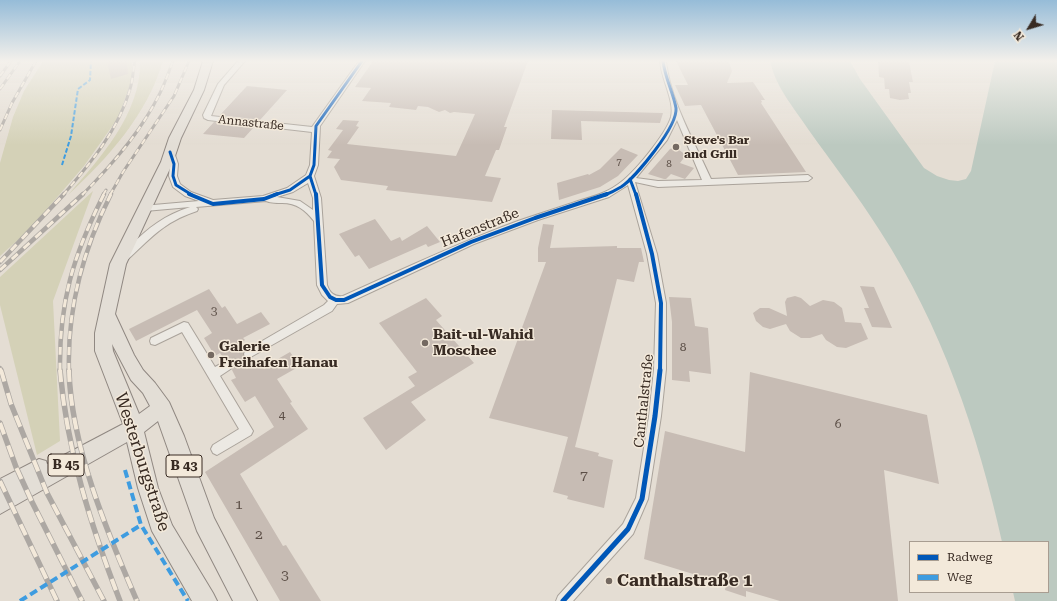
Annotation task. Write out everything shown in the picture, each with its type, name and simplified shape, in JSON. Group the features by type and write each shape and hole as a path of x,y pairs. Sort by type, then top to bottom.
{"main road":[{"name":"Westerburgstraße","path":"198,89 118,264 103,333 104,351 133,423 148,488 163,531 205,601"},
{"name":"Westerburgstraße","path":"108,315 127,358 137,374 150,388 162,408 174,436 205,523 245,601"},
{"path":"133,423 162,408"},
{"name":"B 45","path":"0,490 133,423"},
{"name":"B 45","path":"0,504 133,423"}],"street":[{"name":"Annastraße","path":"219,89 207,114 208,118 315,130"},
{"path":"264,199 297,186 310,176 314,165 315,130 319,121 342,89"},
{"path":"670,89 676,109 708,183"},
{"name":"Hafenstraße","path":"249,354 328,308 334,300 344,300 432,259 504,229 606,195 621,187 636,173 668,132 674,119 676,109"},
{"path":"170,152 174,164 173,176 176,185 188,194 213,204"},
{"path":"310,176 317,198 322,285 328,296 334,300"},
{"path":"630,179 658,184 808,178"},
{"name":"Canthalstraße","path":"563,601 628,529 642,499 655,416 660,369 661,303 652,254 636,195 630,179"},
{"path":"297,186 305,206 318,220"},
{"path":"145,208 264,199 288,200 305,206"},
{"path":"118,264 149,232 163,221 186,211 213,204"},
{"path":"155,341 184,326 247,431 217,449"},
{"path":"213,374 228,365"}],"shaded area":[{"path":"25,89 129,89 118,118 84,166 29,230 0,256 0,163 13,117"},
{"path":"137,89 152,89 136,117 111,151 68,195 93,166 116,134 134,99"},
{"path":"782,89 867,89 924,168 937,176 958,181 966,179 971,171 989,89 1057,89 1057,601 1015,601 1013,593 1049,593 1049,541 1002,541 969,420 939,342 921,304 902,267 872,218"},
{"path":"93,191 53,301 60,441 37,455 0,305 0,277"}],"building":[{"path":"244,89 287,90 260,120 220,115"},
{"path":"370,89 518,89 504,127 507,127 499,150 496,150 485,176 501,178 492,202 386,190 388,186 341,180 334,167 340,159 327,158 332,151 328,150 343,130 336,129 343,120 359,121 356,126 359,127 347,144 456,156 475,114 450,113 445,110 439,112 428,107 418,106 416,110 389,107 391,103 362,101"},
{"path":"677,89 758,89 765,100 761,100 761,103 806,172 738,175 701,105 685,106"},
{"path":"889,89 910,89 911,93 908,93 909,99 900,100 890,98"},
{"path":"552,110 663,113 660,123 581,121 582,140 551,139"},
{"path":"214,122 254,127 244,138 203,134"},
{"path":"675,147 686,155 680,163 694,168 685,179 671,174 664,179 648,174 670,149"},
{"path":"621,148 638,155 618,176 600,187 559,200 557,183 588,174 589,175 600,169"},
{"path":"375,219 391,241 400,237 402,241 427,226 440,242 428,247 426,244 369,269 359,255 355,257 339,234"},
{"path":"543,224 554,225 550,248 617,246 617,248 641,248 644,262 639,262 634,282 617,279 575,447 599,453 598,456 613,460 604,508 567,499 568,496 553,492 568,437 489,418 546,262 538,262 538,248"},
{"path":"860,286 874,287 892,328 872,327 864,308 869,308"},
{"path":"209,289 222,308 225,306 237,324 261,312 270,324 243,338 245,340 241,343 245,349 243,354 245,358 252,358 257,366 261,363 264,367 290,352 300,366 277,379 292,402 290,403 308,429 240,474 283,546 286,545 321,601 280,601 205,472 274,427 255,396 245,402 231,380 236,378 232,370 234,365 233,362 229,359 225,360 220,353 215,356 204,338 212,333 197,310 136,341 129,329"},
{"path":"795,296 801,298 810,306 823,300 834,302 842,308 845,322 861,323 868,339 846,348 837,347 826,340 822,334 810,338 801,338 790,331 786,324 770,329 763,327 756,321 753,313 760,308 769,308 787,316 785,302 787,298"},
{"path":"669,297 691,298 695,326 708,328 711,374 689,371 690,382 672,380 672,322"},
{"name":"Bait-ul-Wahid Moschee","path":"426,298 442,316 436,320 474,363 411,402 426,420 386,450 363,418 415,386 408,377 417,372 379,323"},
{"path":"750,372 927,415 939,484 884,470 898,601 780,601 746,591 746,597 725,590 726,584 644,559 665,431 745,452"}],"tunnel":[{"path":"228,365 249,354"}],"railway":[{"path":"0,130 20,89"},
{"path":"63,195 93,158 111,132 119,118 130,89"},
{"path":"83,194 115,160 135,135 162,89"},
{"path":"110,195 123,172 174,96 177,89"},
{"path":"103,195 106,190"},
{"path":"0,262 64,194"},
{"path":"0,270 83,194"},
{"path":"60,370 62,323 70,280 84,238 104,194"},
{"path":"69,370 71,325 79,280 92,236 111,194"},
{"path":"1,370 11,404 47,493 104,601"},
{"path":"60,370 63,400 74,459 99,545 120,601"},
{"path":"69,370 71,399 83,458 103,518 137,601"},
{"path":"0,423 16,467 32,502 82,601"},
{"path":"0,481 57,601"}],"marked path":[{"path":"62,165 71,136 78,89"},
{"path":"125,470 141,525 188,601"},
{"path":"20,601 141,525"}],"cycle path":[{"path":"170,152 174,164 173,176 176,185 188,194 213,204 264,199 290,190 310,176 314,165 316,126 342,89"},
{"path":"310,176 317,198 322,285 325,292 330,297 336,300 344,300 471,242 535,218 606,195 621,187 636,173 664,138 674,119 676,109 670,89"},
{"path":"563,601 628,529 642,499 655,416 660,369 661,303 652,254 636,195 630,179"}],"place":[{"name":"Steve's Bar and Grill","path":"676,147"},
{"name":"Bait-ul-Wahid Moschee","path":"425,343"},
{"name":"Galerie Freihafen Hanau","path":"211,355"},
{"name":"Canthalstraße 1","path":"609,581"}]}
